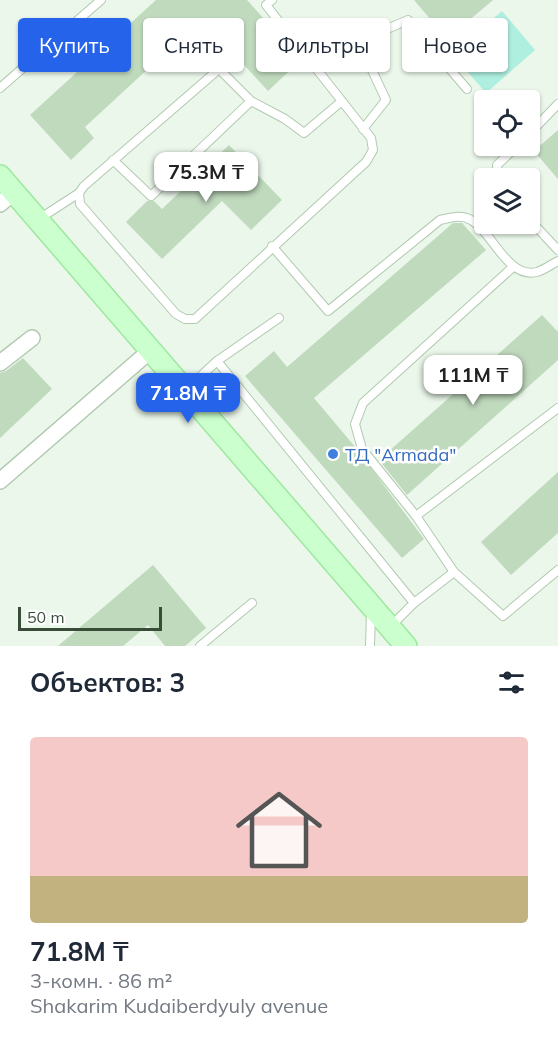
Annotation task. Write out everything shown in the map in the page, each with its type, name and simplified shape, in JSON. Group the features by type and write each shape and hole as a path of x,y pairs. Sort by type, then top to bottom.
{"main road":[{"path":"0,176 7,198 38,220 406,646"}],"street":[{"path":"0,363 32,338"},
{"path":"0,482 150,350"}],"lane":[{"path":"0,88 101,0"},
{"path":"79,194 80,204 176,314 184,319 195,318 366,162 373,150 371,138 266,5 272,0"},
{"path":"363,129 386,100 363,51 387,29 408,20 467,89"},
{"path":"38,220 79,194 84,186 113,160 219,69 251,101 285,119 304,133 342,102"},
{"path":"113,160 151,196 251,101"},
{"path":"540,123 558,104"},
{"path":"497,168 497,165 506,156"},
{"path":"272,246 328,311 440,220 457,216 472,220 513,267 525,272 537,272 558,261"},
{"path":"540,231 558,250"},
{"path":"513,267 363,403 355,424 362,449 416,516 454,572 503,616 558,570"},
{"path":"185,390 217,361 279,318"},
{"path":"217,361 414,603"},
{"path":"416,516 558,408"},
{"path":"390,628 414,603 454,572"},
{"path":"200,646 252,603"},
{"path":"370,605 370,646"}],"shaded area":[{"path":"502,11 508,18 494,18"},
{"path":"508,18 535,50 489,90 483,90 468,72 508,72"}],"building":[{"path":"156,0 247,0 263,18 256,18 256,72 288,72 268,91 244,65 244,18 143,18 145,72 85,127 94,138 71,160 30,115 77,72 131,72 131,23"},
{"path":"414,0 493,0 472,18 429,18"},
{"path":"558,130 558,179 538,156 540,146"},
{"path":"229,145 282,200 251,230 222,201 162,259 126,222 147,201 154,201 162,209"},
{"path":"453,223 462,223 486,250 314,398 356,448 424,539 402,558 245,376 274,351 287,367"},
{"path":"542,315 558,332 558,360 407,495 379,460"},
{"path":"23,358 52,389 0,438 0,373"},
{"path":"558,472 558,533 511,575 481,542"},
{"path":"153,565 206,628 185,646 165,646 148,625 123,646 58,646"}],"place":[{"name":"ТД \"Armada\"","path":"333,454"}]}
